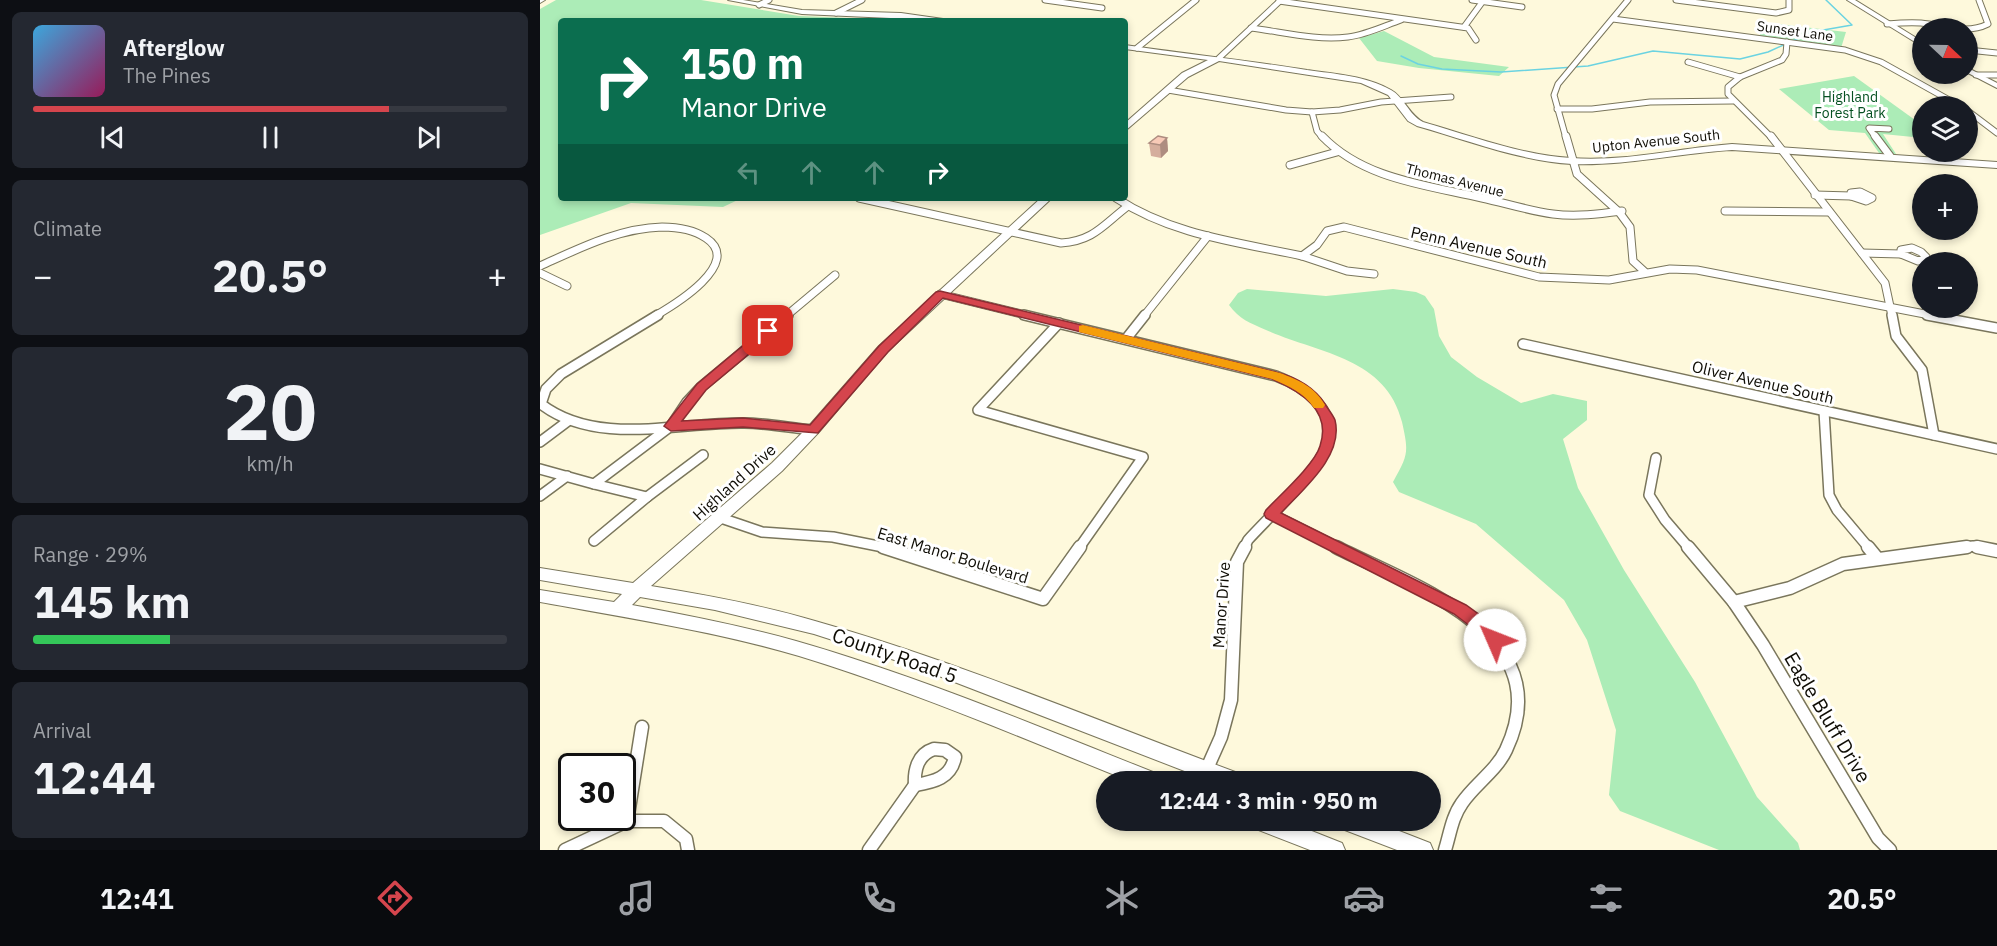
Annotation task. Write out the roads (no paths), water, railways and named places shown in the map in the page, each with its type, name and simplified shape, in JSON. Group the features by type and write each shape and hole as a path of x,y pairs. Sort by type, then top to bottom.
{"street":[{"path":"731,0 802,12 929,18"},
{"path":"759,5 769,0"},
{"path":"836,13 862,0"},
{"path":"1045,0 1102,8"},
{"path":"1137,48 1196,0"},
{"path":"1472,0 1522,7"},
{"path":"1628,0 1558,84 1554,95 1577,174 1584,184 1622,211 1632,230 1629,252 1634,265 1645,272"},
{"path":"1676,0 1776,13 1790,10 1789,0"},
{"path":"1850,0 1912,39"},
{"path":"1887,24 1922,23 1964,28 1983,27 1988,24 1979,0"},
{"path":"1128,125 1185,75 1219,58 1280,1 1464,27 1468,28 1476,40"},
{"path":"1464,27 1483,1"},
{"path":"1251,28 1338,38 1360,34 1404,19"},
{"name":"Sunset Lane","path":"1613,19 1831,48 1881,62 1942,96"},
{"path":"1787,42 1786,54 1782,60 1740,77 1728,87 1728,94 1764,127 1779,150 1885,283 1896,336 1922,370 1934,435"},
{"name":"Upton Avenue South","path":"1128,46 1219,58 1363,81 1384,89 1411,119 1431,129 1535,157 1572,161 1617,161 1709,148 1890,156 1997,165"},
{"path":"1978,51 1997,53"},
{"path":"1688,62 1740,77"},
{"path":"1978,73 1997,75"},
{"path":"1978,76 1997,86"},
{"path":"1168,90 1312,112 1397,101 1451,97"},
{"path":"1557,109 1592,109 1650,102 1733,101"},
{"name":"Thomas Avenue","path":"1312,112 1317,132 1337,152 1388,176 1532,211 1575,215 1622,211"},
{"path":"1978,119 1997,133"},
{"path":"1889,129 1869,128 1890,156"},
{"path":"1290,165 1337,152"},
{"path":"1815,195 1851,196"},
{"path":"872,201 1061,243 1084,241 1096,235 1128,206"},
{"name":"Highland Drive","path":"618,609 637,589 777,467 813,430 883,349 940,294 1044,201"},
{"path":"1120,201 1156,222 1208,236 1302,256 1347,271 1374,274"},
{"path":"1725,211 1828,212"},
{"name":"Penn Avenue South","path":"1302,256 1317,245 1327,231 1344,227 1539,277 1609,280 1670,269 1697,270 1997,328"},
{"path":"540,266 592,242 647,230 680,229 697,233 710,240 716,248 717,258 712,271 702,283 683,298 599,349 549,385 542,395 542,404 547,411 568,421 621,429 743,423 813,430"},
{"path":"1126,339 1208,236"},
{"path":"1862,253 1901,254"},
{"path":"540,273 567,286"},
{"path":"594,484 671,426 701,387 835,275"},
{"name":"Manor Drive","path":"940,294 1276,376 1296,384 1314,397 1328,420 1327,446 1318,463 1248,540 1236,562 1231,700 1221,737 1206,771"},
{"name":"East Manor Boulevard","path":"718,518 762,532 833,537 880,546 1043,599 1143,457 978,410 1059,323"},
{"name":"Oliver Avenue South","path":"1523,344 1997,449"},
{"path":"1824,411 1829,495 1837,510 1877,558"},
{"path":"540,442 568,421"},
{"path":"594,540 703,455"},
{"name":"Eagle Bluff Drive","path":"1656,458 1649,495 1665,520 1734,602 1763,645 1878,838 1890,850"},
{"path":"540,469 647,497"},
{"path":"540,496 567,477"},
{"path":"1271,514 1460,609 1485,628 1505,652 1519,691 1517,729 1504,756 1458,809 1445,850"},
{"path":"1734,602 1790,588 1843,564 1973,546 1997,551"},
{"name":"County Road 5","path":"540,574 637,589 766,615 863,642 1191,771"},
{"name":"County Road 5","path":"540,596 697,624 807,651 899,683 1127,771"},
{"path":"636,765 642,727"},
{"path":"869,850 915,785"},
{"path":"636,821 664,821 686,839 688,850"},
{"path":"564,850 605,831"},
{"path":"1286,831 1335,850"},
{"path":"1373,831 1424,850"}],"waterway":[{"path":"1401,56 1418,64 1442,69 1501,72 1588,66 1653,51 1740,59 1768,52 1812,32 1852,25 1826,0"}],"park label":[{"name":"Highland Forest Park","path":"1850,106"}]}
